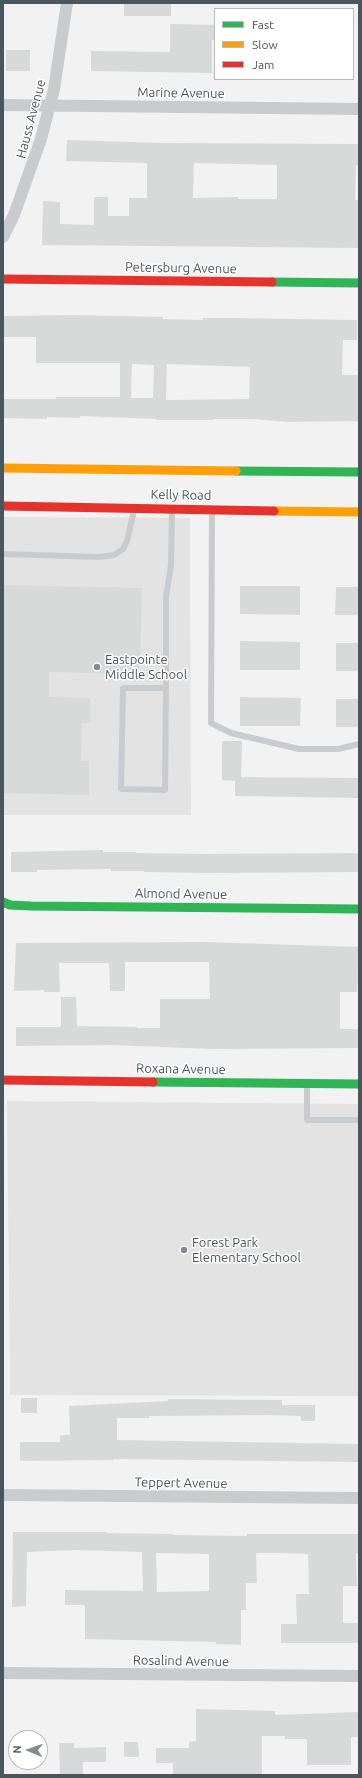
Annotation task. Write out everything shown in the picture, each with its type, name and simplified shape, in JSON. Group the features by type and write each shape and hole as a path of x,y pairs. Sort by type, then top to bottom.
{"street":[{"name":"Hauss Avenue","path":"3,237 14,215 30,172 50,106 62,43 67,3"},
{"name":"Marine Avenue","path":"3,105 359,109"},
{"name":"Petersburg Avenue","path":"3,279 359,283"},
{"name":"Kelly Road","path":"3,468 359,472"},
{"name":"Kelly Road","path":"3,506 212,508 359,512"},
{"name":"Almond Avenue","path":"3,902 10,905 31,906 359,909"},
{"name":"Roxana Avenue","path":"3,1080 359,1084"},
{"name":"Teppert Avenue","path":"3,1495 359,1498"},
{"name":"Rosalind Avenue","path":"3,1673 359,1676"}],"lane":[{"path":"3,554 114,555 123,549 127,541 135,507"},
{"path":"166,688 123,688 121,789 165,790 166,688 166,597 170,565 172,508"},
{"path":"212,508 211,723 231,733 299,749 338,749 359,744"},
{"path":"307,1083 307,1120 359,1120"}],"shaded area":[{"name":"Eastpointe Middle School","path":"3,517 190,518 191,815 3,815"},
{"name":"Forest Park Elementary School","path":"7,1101 359,1104 359,1396 10,1395"}],"building":[{"path":"124,3 171,3 171,16 124,16"},
{"path":"170,24 214,25 214,40 212,40 212,73 91,71 91,51 170,52"},
{"path":"6,50 30,50 30,71 6,71"},
{"path":"67,140 164,143 359,144 359,165 356,165 355,200 359,200 359,248 42,245 43,201 60,202 60,224 94,225 94,197 108,197 108,216 129,216 129,198 147,198 147,163 66,161","holes":["194,163 277,165 277,199 238,199 238,197 193,198"]},
{"path":"73,315 163,317 163,319 203,320 203,318 235,318 357,320 357,340 343,340 342,375 359,375 359,421 287,422 254,419 156,420 80,416 80,418 47,417 47,419 3,418 3,399 120,397 120,363 36,363 36,337 4,337 4,316","holes":["132,364 154,365 153,398 131,398","167,364 250,367 249,399 166,400"]},
{"path":"3,585 142,588 140,674 49,672 49,697 90,698 90,723 82,723 81,761 89,761 89,795 3,793"},
{"path":"240,586 300,586 300,615 240,614"},
{"path":"336,587 359,587 359,615 335,615"},
{"path":"240,641 300,642 300,670 240,670"},
{"path":"336,643 359,643 359,671 336,671"},
{"path":"240,697 301,698 300,726 240,726"},
{"path":"336,699 359,699 359,727 336,727"},
{"path":"222,741 242,741 241,777 359,778 359,798 235,796 235,781 222,780"},
{"path":"103,850 103,852 202,854 359,853 359,872 210,873 111,871 111,869 37,870 37,872 11,872 11,852"},
{"path":"206,942 359,947 357,992 340,992 340,1029 359,1029 359,1048 211,1049 112,1045 16,1046 16,1027 61,1027 61,997 76,997 77,1026 137,1028 160,1028 160,999 210,999 209,962 125,962 125,991 110,991 109,963 59,963 60,992 44,992 44,990 14,991 16,943"},
{"path":"21,1398 37,1398 37,1413 21,1413"},
{"path":"168,1399 282,1400 282,1405 315,1405 315,1421 301,1421 301,1416 268,1415 149,1416 149,1418 117,1418 117,1440 359,1444 359,1462 113,1459 20,1461 20,1442 60,1442 60,1435 70,1435 69,1406 168,1401"},
{"path":"13,1532 106,1532 247,1536 247,1534 359,1534 359,1553 356,1553 357,1586 343,1586 343,1623 359,1623 359,1643 281,1643 281,1624 297,1624 296,1594 309,1594 308,1554 256,1553 257,1583 246,1583 246,1610 241,1610 241,1645 216,1644 216,1642 85,1639 85,1605 65,1605 65,1590 143,1591 142,1552 74,1550 27,1552 26,1606 12,1607","holes":["156,1553 209,1554 209,1591 157,1592"]},
{"path":"196,1709 275,1711 275,1715 359,1712 359,1737 351,1737 351,1765 307,1765 307,1739 285,1739 285,1736 262,1736 262,1775 173,1775 173,1763 156,1763 156,1748 189,1748 189,1742 196,1741"},
{"path":"124,1742 138,1742 139,1757 124,1757"},
{"path":"59,1743 74,1743 74,1748 106,1747 106,1762 83,1762 83,1775 60,1775"}],"traffic: fast":[{"path":"272,282 359,283"},
{"path":"236,471 359,472"},
{"path":"3,902 10,905 31,906 359,909"},
{"path":"153,1082 359,1084"}],"traffic: slow":[{"path":"3,468 236,471"},
{"path":"274,511 359,512"}],"traffic: jam":[{"path":"3,279 272,282"},
{"path":"3,506 274,511"},
{"path":"3,1080 153,1082"}],"place":[{"name":"Eastpointe Middle School","path":"97,667"},
{"name":"Forest Park Elementary School","path":"184,1250"}]}
